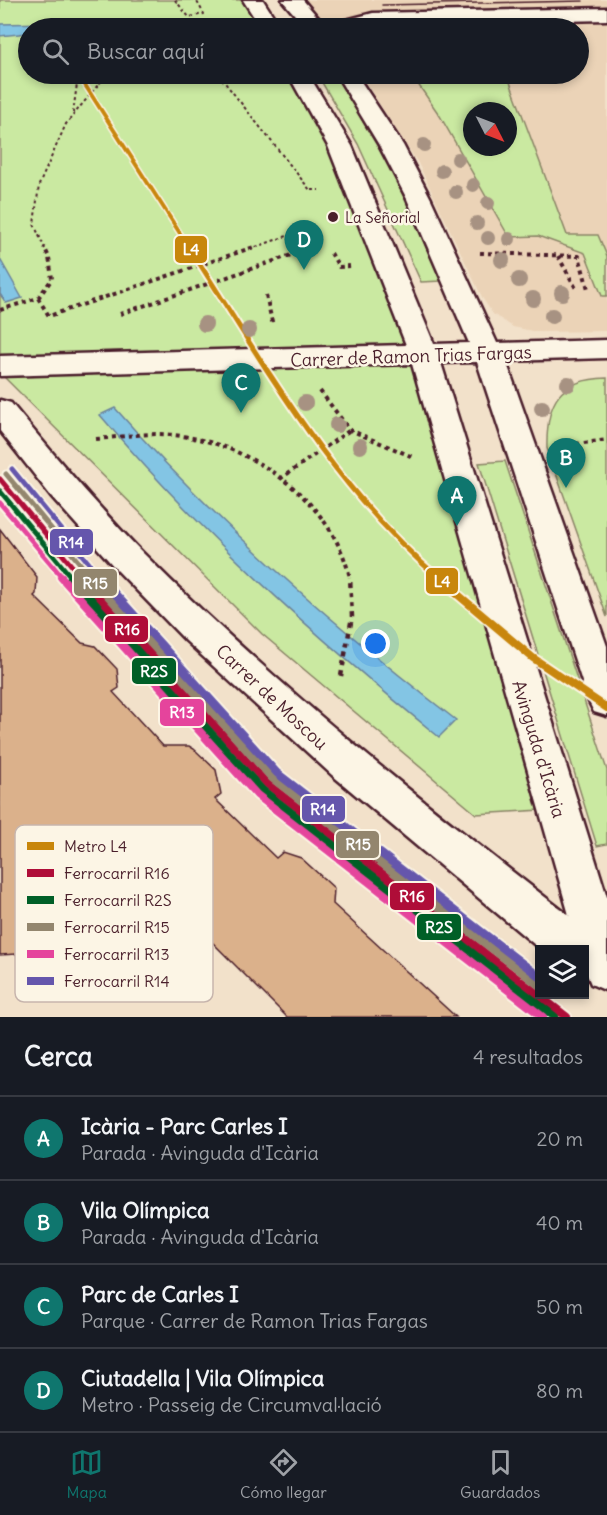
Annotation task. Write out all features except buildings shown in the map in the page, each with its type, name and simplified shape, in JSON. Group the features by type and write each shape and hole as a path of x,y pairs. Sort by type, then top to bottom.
{"street":[{"path":"253,0 265,18"},
{"path":"292,0 308,18"},
{"path":"420,18 607,14"},
{"name":"Avinguda d'Icària","path":"304,84 340,146 424,355 477,526 521,687 607,968"},
{"path":"352,84 391,145 419,199 488,354 607,700"},
{"name":"Carrer de Ramon Trias Fargas","path":"0,366 607,349"},
{"name":"Carrer de Moscou","path":"0,410 134,568 304,729 571,945"},
{"path":"589,958 607,973"}],"path":[{"path":"175,0 189,17 204,14 196,0"},
{"path":"73,114 77,84"},
{"path":"0,310 38,298 52,279 49,257 34,224 39,185 52,151 73,114 98,84"},
{"path":"226,84 310,190 329,189"},
{"path":"38,298 50,316 287,237 300,252 120,314"},
{"path":"480,253 579,256 588,290"},
{"path":"558,255 577,290"},
{"path":"266,295 273,326"},
{"path":"317,387 350,430 410,457 419,456"},
{"path":"280,479 350,430"},
{"path":"96,439 158,433 208,442 254,462 302,494 336,536 348,567 353,608 341,676"},
{"path":"557,447 607,440"},
{"path":"485,970 501,943"}],"shaded area":[{"path":"304,0 607,0 607,331 537,332 513,327 493,314 483,299 418,163 367,84 589,84 589,18 319,18"}],"green space":[{"path":"0,0 265,0 275,18 18,18 18,84 308,84 340,146 424,355 557,809 476,814 262,634 0,373"},
{"path":"323,84 341,84 343,87 394,175 441,281 421,282 358,144"},
{"path":"418,84 511,84 567,235 598,235 607,256 607,296 602,296 585,253 538,236 509,237 440,116"},
{"path":"607,378 607,617 547,448 547,432 553,406 567,388 591,379"},
{"path":"505,461 607,770 607,844 597,846 479,463"}],"water":[{"path":"0,24 18,24 18,34 0,36"},
{"path":"0,259 22,298 6,303 0,294"},
{"path":"115,408 194,492 278,572 321,611 456,720 439,737 349,662 262,584 179,502 100,415"}],"tram line":[{"path":"382,5 583,1"}],"metro line":[{"name":"L4","path":"84,84 297,415 349,486 424,566 533,658 607,708"}],"rail line":[{"name":"R14","path":"12,469 104,582 277,773 535,973"},
{"name":"R15","path":"6,474 99,587 272,778 535,982"},
{"name":"R16","path":"0,479 93,592 267,784 567,1017"},
{"name":"R2S","path":"0,491 87,597 262,790 555,1017"},
{"name":"R13","path":"0,503 82,602 257,795 543,1017"}],"place":[{"name":"La Señorial","path":"333,217"},
{"name":"Ciutadella | Vila Olímpica","path":"304,270"},
{"name":"Parc de Carles I","path":"241,413"},
{"name":"Vila Olímpica","path":"566,488"},
{"name":"Icària - Parc Carles I","path":"457,526"}]}
